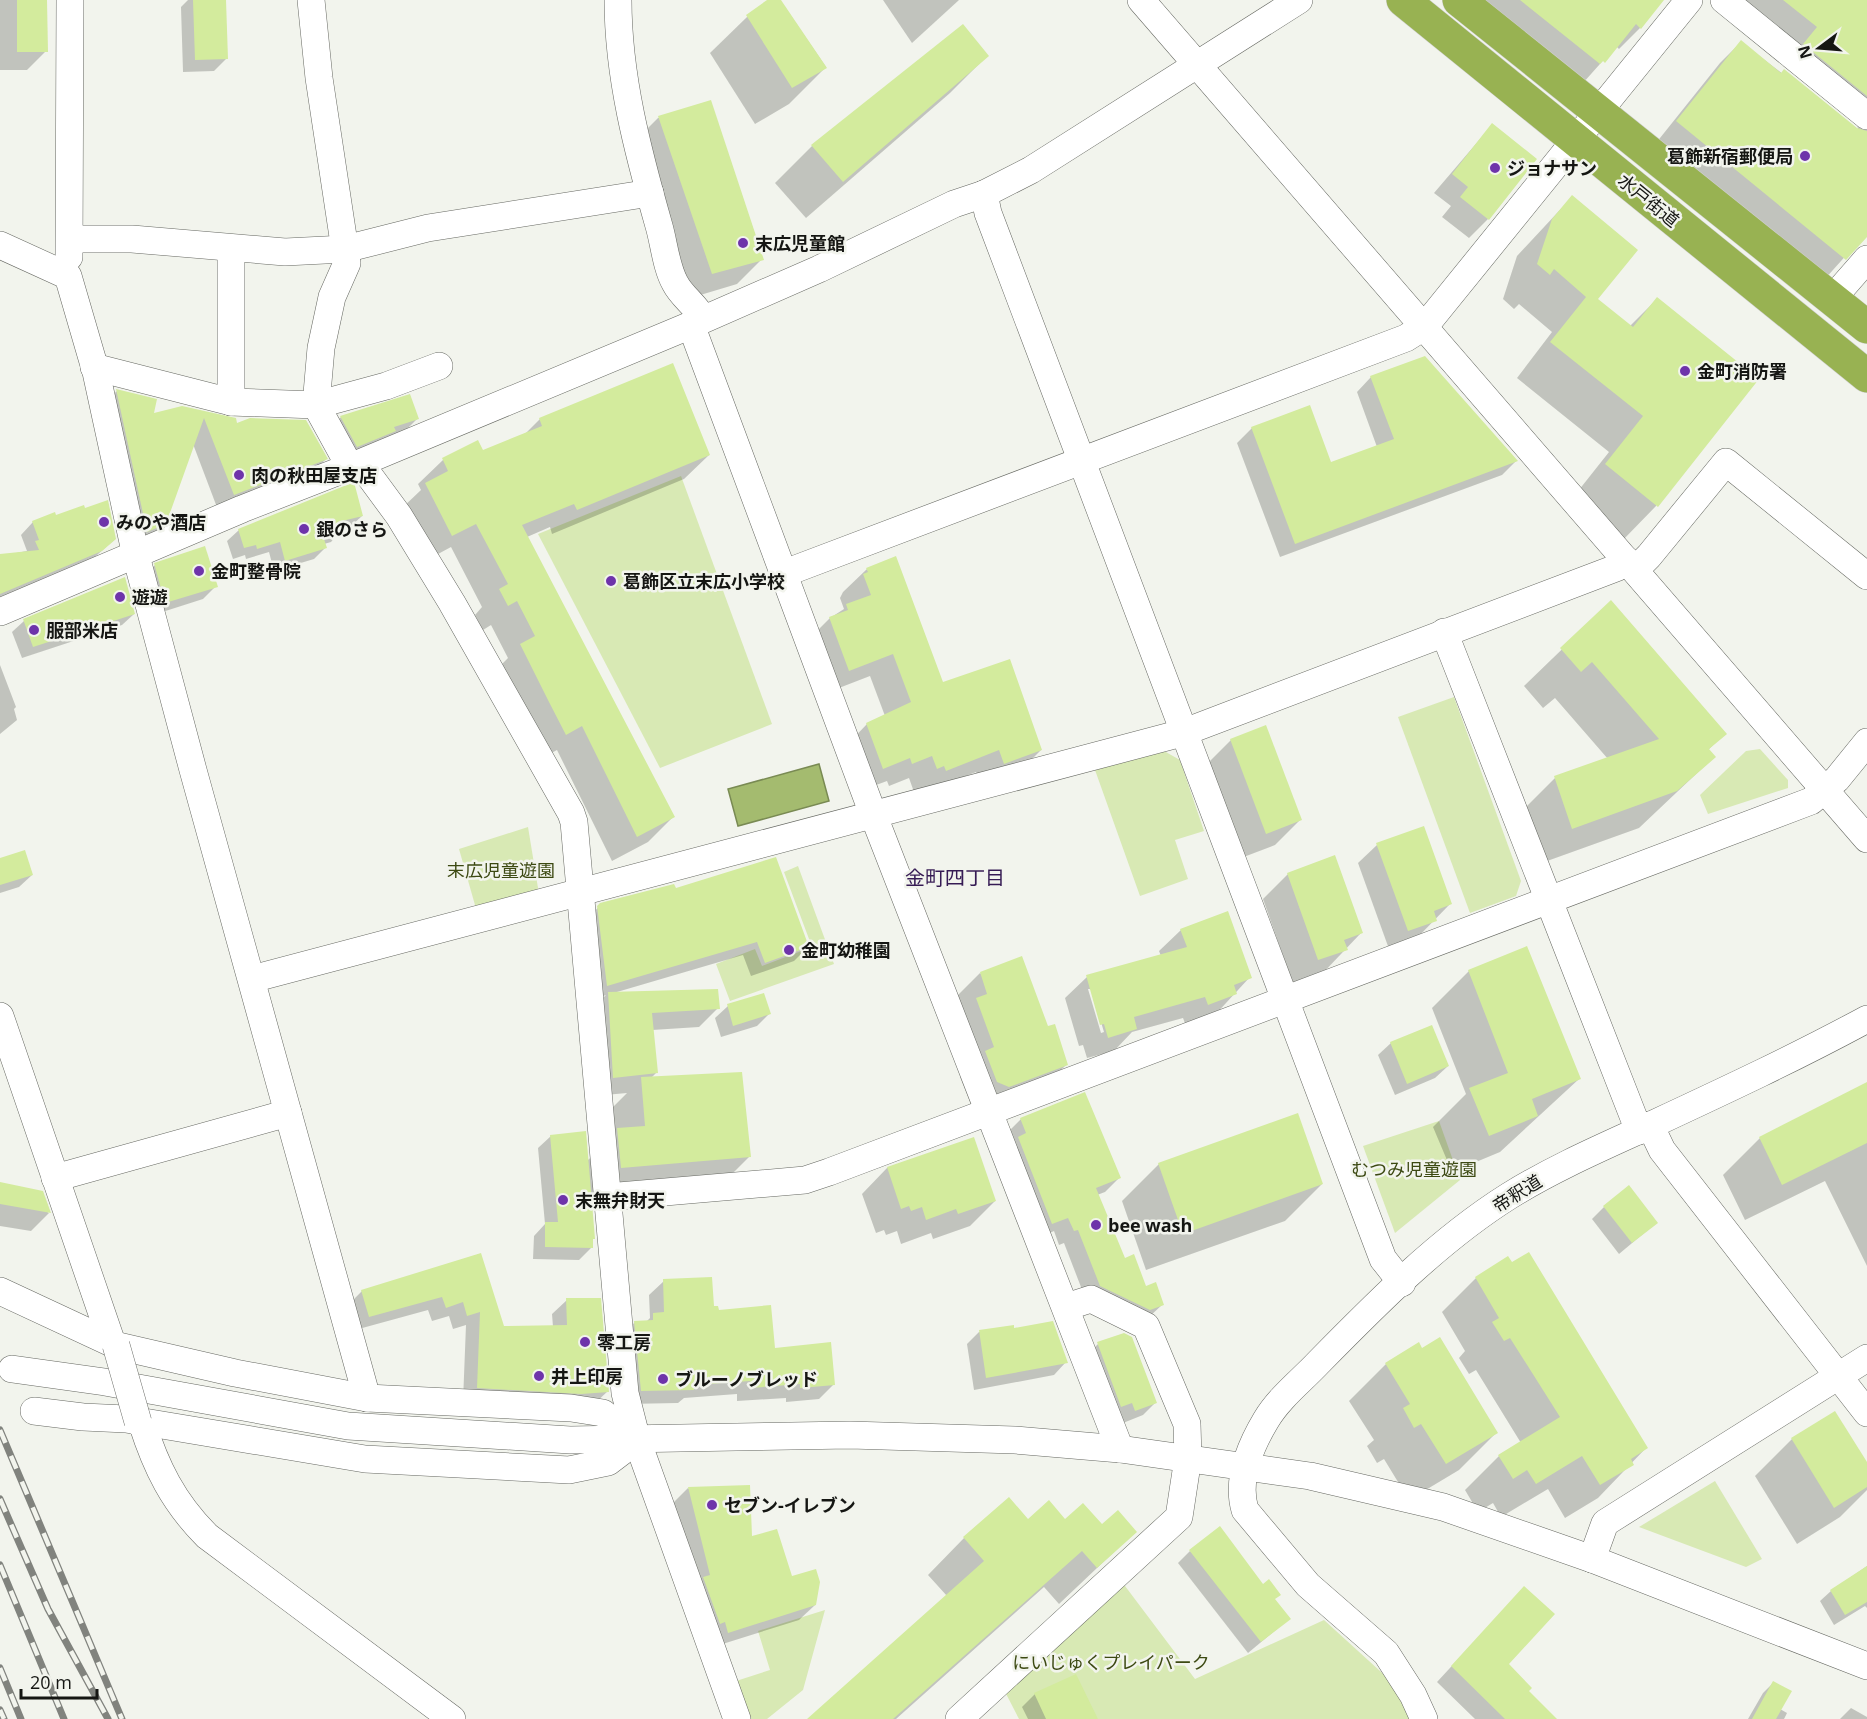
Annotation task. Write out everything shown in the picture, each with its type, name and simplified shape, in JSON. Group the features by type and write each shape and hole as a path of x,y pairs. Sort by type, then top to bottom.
{"highway":[{"name":"水戸街道","path":"1403,0 1867,376"},
{"name":"水戸街道","path":"1459,0 1867,327"}],"street":[{"path":"70,0 71,239 68,276 94,367 136,556 367,1398"},
{"path":"311,0 347,263 332,297 321,348 316,405 355,465 399,516 571,813 581,890 625,1393 637,1440 737,1719"},
{"path":"618,0 618,27 627,99 675,283 699,310 697,322 873,814 1120,1449"},
{"path":"1142,0 1196,66 1425,326 1867,839"},
{"path":"0,612 242,509 355,465 697,322 819,269 954,204 984,194 1031,170 1299,0"},
{"path":"785,573 1406,338 1425,326 1689,0"},
{"path":"1724,0 1867,116"},
{"path":"71,239 132,239 285,252 345,249 428,228 650,193"},
{"path":"984,194 988,213 1182,732 1383,1259 1402,1283"},
{"path":"0,245 68,276"},
{"path":"231,248 231,402"},
{"path":"1832,299 1867,259"},
{"path":"94,367 231,402 316,405 386,386 439,366"},
{"path":"252,979 1182,732 1650,556 1726,462 1867,576"},
{"path":"1444,632 1644,1128 1867,1413"},
{"path":"607,1197 805,1180 988,1113 1550,898 1811,801 1825,791 1867,742"},
{"path":"0,1016 55,1178 116,1345 156,1466 169,1490 186,1515 207,1536 452,1719"},
{"name":"帝釈道","path":"1424,1719 1413,1695 1386,1653 1308,1585 1245,1510 1240,1496 1246,1467 1266,1419 1280,1402 1402,1283 1473,1221 1508,1196 1565,1165 1867,1019"},
{"path":"55,1178 288,1113"},
{"path":"0,1291 116,1345 235,1373 367,1398 571,1408 603,1413 637,1440"},
{"path":"959,1719 1179,1516 1188,1458 1187,1424 1146,1326 1091,1299 1066,1307"},
{"path":"1592,1559 1605,1523 1867,1358"},
{"path":"12,1369 105,1382 348,1426 570,1440 919,1436 1120,1449 1310,1476 1443,1507 1592,1559 1867,1666"},
{"path":"34,1411 143,1423 365,1459 568,1470 608,1462 637,1440"}],"green space":[{"path":"681,476 772,724 660,768 538,534"},
{"path":"1454,697 1521,881 1516,896 1470,913 1398,717"},
{"path":"1760,749 1788,780 1788,788 1708,814 1700,795 1746,751"},
{"path":"1164,751 1180,760 1204,831 1175,840 1188,879 1140,896 1095,770"},
{"name":"末広児童遊園","path":"528,827 539,894 477,912 459,849"},
{"path":"798,866 834,964 730,1001 716,964 755,949 762,966 812,947 784,872"},
{"name":"むつみ児童遊園","path":"1439,1121 1460,1180 1395,1233 1363,1146"},
{"path":"1715,1481 1762,1559 1746,1567 1639,1527"},
{"name":"にいじゅくプレイパーク","path":"1119,1578 1195,1679 1324,1620 1391,1681 1410,1719 1019,1719 1002,1686"},
{"path":"825,1610 803,1690 767,1719 748,1719 733,1682 770,1670 758,1631"}],"shaded area":[{"path":"819,764 829,801 738,826 728,789"}],"building":[{"path":"17,0 47,0 48,52 17,52"},
{"path":"193,0 226,0 228,59 195,60"},
{"path":"767,0 781,0 827,68 792,88 746,15"},
{"path":"1520,0 1664,0 1641,29 1636,24 1605,63 1603,61 1600,64"},
{"path":"1783,0 1867,0 1867,96 1803,44 1817,27"},
{"path":"963,24 989,56 843,182 811,145"},
{"path":"1741,40 1781,73 1784,69 1857,128 1867,131 1867,237 1846,260 1676,121"},
{"path":"711,100 764,260 712,274 658,116"},
{"path":"1492,123 1537,159 1489,220 1460,197 1468,187 1452,174"},
{"path":"1572,195 1638,250 1598,299 1633,327 1657,297 1759,379 1658,507 1605,464 1643,416 1550,342 1586,297 1554,269 1550,275 1537,264 1552,219"},
{"path":"1425,356 1518,461 1295,544 1251,427 1310,405 1331,462 1394,439 1370,376"},
{"path":"673,363 710,455 577,510 574,504 522,525 675,817 637,837 582,726 566,735 549,702 520,644 535,636 517,601 508,606 499,589 508,584 476,524 452,536 425,483 448,471 442,458 478,440 483,450 542,426 539,418"},
{"path":"116,389 157,399 154,413 182,406 236,418 237,423 250,418 306,420 328,459 234,495 204,418 166,524 147,532"},
{"path":"410,394 419,419 394,427 396,431 357,447 340,416"},
{"path":"354,482 363,516 342,521 344,531 323,536 327,548 285,561 280,542 257,549 256,545 244,548 238,529"},
{"path":"108,500 116,539 102,551 0,594 0,554 39,550 35,541 39,540 32,521 55,512 56,515 84,505 85,508"},
{"path":"205,546 218,587 165,603 154,563"},
{"path":"896,556 943,682 1010,659 1042,750 1004,764 999,750 946,771 944,766 937,769 932,756 912,764 910,758 883,769 866,723 911,702 893,654 849,671 829,617 848,610 846,604 871,595 863,574 868,572 866,568"},
{"path":"125,577 135,614 33,647 23,619"},
{"path":"1611,600 1727,734 1709,749 1716,757 1677,791 1572,829 1554,776 1659,739 1592,662 1581,672 1560,648"},
{"path":"1266,725 1302,820 1266,834 1230,739"},
{"path":"1424,826 1452,904 1434,911 1437,921 1408,931 1376,843"},
{"path":"25,850 33,875 0,885 0,858"},
{"path":"1335,855 1363,933 1344,940 1348,950 1318,960 1287,873"},
{"path":"776,857 809,947 765,963 757,942 607,986 597,906 600,903 674,884 676,888"},
{"path":"1228,911 1252,978 1234,985 1237,994 1208,1005 1205,997 1134,1017 1137,1029 1108,1038 1104,1024 1100,1025 1086,975 1187,947 1180,929"},
{"path":"1527,946 1581,1079 1532,1099 1538,1116 1489,1136 1469,1088 1508,1073 1468,970"},
{"path":"1022,956 1048,1026 1055,1024 1068,1065 1009,1087 997,1082 985,1051 994,1047 976,998 987,994 980,972"},
{"path":"718,989 720,1009 652,1013 658,1073 613,1078 608,992"},
{"path":"764,993 771,1014 733,1026 727,1004"},
{"path":"1432,1025 1449,1066 1407,1084 1390,1042"},
{"path":"742,1072 751,1157 621,1168 617,1128 645,1126 641,1077"},
{"path":"1867,1082 1867,1143 1782,1185 1759,1137"},
{"path":"1085,1092 1121,1178 1096,1188 1125,1258 1134,1254 1146,1286 1156,1282 1164,1305 1150,1310 1100,1286 1078,1230 1074,1231 1068,1218 1052,1224 1018,1137 1026,1133 1020,1118"},
{"path":"1298,1113 1323,1184 1183,1234 1158,1163"},
{"path":"586,1131 595,1239 593,1239 593,1248 545,1247 545,1222 558,1222 550,1135"},
{"path":"974,1137 996,1201 958,1214 956,1209 926,1220 922,1207 911,1211 909,1206 901,1209 887,1167"},
{"path":"0,1182 43,1191 51,1213 0,1204"},
{"path":"1629,1185 1658,1223 1632,1243 1603,1206"},
{"path":"1529,1252 1648,1448 1631,1459 1634,1465 1600,1485 1582,1456 1536,1484 1527,1470 1513,1479 1498,1455 1560,1417 1510,1338 1504,1341 1492,1322 1499,1318 1475,1277 1508,1256 1512,1262"},
{"path":"481,1253 504,1326 567,1325 566,1298 601,1298 609,1392 581,1394 477,1388 480,1312 467,1316 463,1302 446,1308 442,1297 369,1317 361,1290"},
{"path":"712,1277 714,1306 718,1306 719,1310 771,1305 775,1348 831,1342 835,1385 800,1388 800,1384 751,1388 750,1381 694,1385 694,1390 641,1391 634,1321 653,1320 653,1313 664,1312 663,1279"},
{"path":"1053,1321 1068,1363 986,1378 979,1330 1014,1325 1014,1328"},
{"path":"1124,1333 1132,1337 1157,1403 1135,1411 1132,1403 1121,1407 1097,1342"},
{"path":"1440,1337 1498,1433 1446,1464 1421,1424 1414,1428 1403,1408 1410,1404 1385,1363 1419,1342 1422,1348"},
{"path":"1835,1411 1867,1462 1867,1487 1834,1508 1791,1438"},
{"path":"750,1485 752,1536 777,1529 792,1576 816,1569 820,1582 816,1605 728,1633 725,1622 720,1624 703,1577 710,1575 688,1487"},
{"path":"1009,1497 1028,1519 1049,1500 1065,1519 1083,1503 1102,1524 1118,1510 1137,1532 1097,1568 1082,1551 893,1719 807,1719 984,1561 963,1537"},
{"path":"1220,1526 1263,1584 1269,1579 1281,1595 1275,1599 1291,1619 1261,1642 1189,1550"},
{"path":"1867,1566 1867,1602 1845,1615 1830,1590"},
{"path":"1524,1586 1555,1614 1509,1664 1532,1688 1529,1691 1557,1719 1505,1719 1451,1666"},
{"path":"1076,1674 1098,1719 1046,1719 1034,1693"},
{"path":"1773,1681 1792,1691 1776,1719 1752,1719"}],"railway":[{"path":"0,1430 122,1719"},
{"path":"0,1499 48,1609 108,1719"},
{"path":"0,1565 64,1719"},
{"path":"0,1668 21,1719"},
{"path":"0,1710 4,1719"}],"place":[{"name":"葛飾新宿郵便局","path":"1805,156"},
{"name":"ジョナサン","path":"1495,168"},
{"name":"末広児童館","path":"743,243"},
{"name":"金町消防署","path":"1685,371"},
{"name":"肉の秋田屋支店","path":"239,475"},
{"name":"みのや酒店","path":"104,522"},
{"name":"銀のさら","path":"304,529"},
{"name":"金町整骨院","path":"199,571"},
{"name":"葛飾区立末広小学校","path":"611,581"},
{"name":"遊遊","path":"120,597"},
{"name":"服部米店","path":"34,630"},
{"name":"金町幼稚園","path":"789,950"},
{"name":"末無弁財天","path":"563,1200"},
{"name":"bee wash","path":"1096,1225"},
{"name":"零工房","path":"585,1342"},
{"name":"井上印房","path":"539,1376"},
{"name":"ブルーノブレッド","path":"663,1379"},
{"name":"セブン-イレブン","path":"712,1505"}],"district":[{"name":"金町四丁目","path":"955,877"}]}
